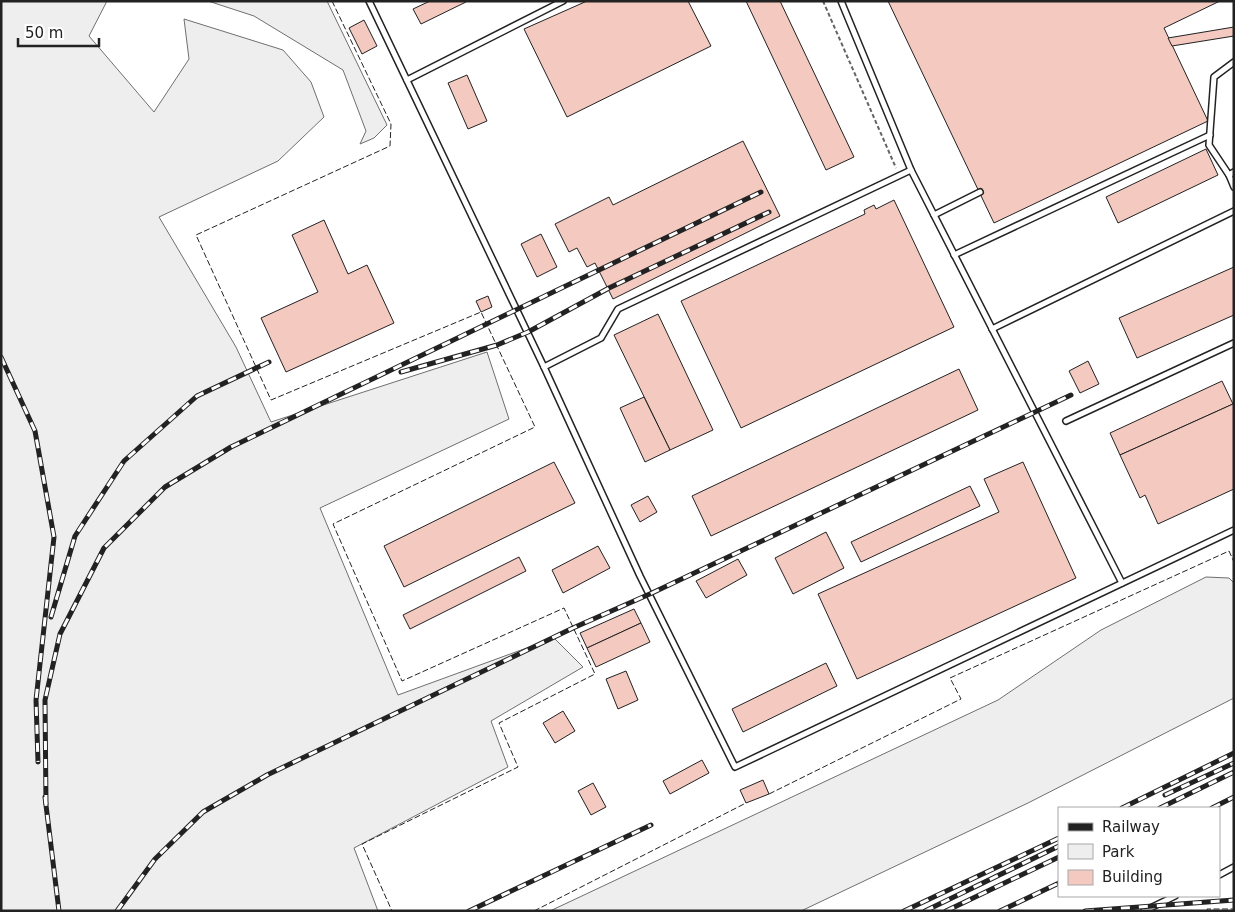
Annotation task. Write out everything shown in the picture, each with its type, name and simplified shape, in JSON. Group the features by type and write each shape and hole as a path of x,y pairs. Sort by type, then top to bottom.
{"lane":[{"path":"369,1 544,367 640,576 735,767 1234,530"},
{"path":"407,80 563,1"},
{"path":"841,1 911,170 1122,584"},
{"path":"1234,62 1214,77 1209,145 1231,174 1234,187"},
{"path":"954,255 1210,135"},
{"path":"544,367 601,338 618,309 911,170"},
{"path":"934,215 980,192"},
{"path":"992,329 1234,211"},
{"path":"1066,421 1234,343"},
{"path":"1220,875 1234,868"},
{"path":"1144,911 1173,897"}],"path":[{"path":"822,1 900,176"}],"green space":[{"path":"1,1 107,1 89,36 154,112 189,59 184,19 283,50 311,82 324,117 278,161 159,217 236,347 271,422 487,352 509,419 320,508 398,695 554,638 583,667 491,721 508,767 354,848 378,911 1,911"},
{"path":"208,1 327,1 387,125 374,138 360,144 366,131 343,70 254,16"},
{"path":"1206,577 1229,578 1234,583 1234,698 1028,803 801,911 550,911 998,700 1101,630"}],"building":[{"path":"430,1 466,2 421,24 413,9"},
{"path":"587,1 688,1 711,46 567,117 524,29"},
{"path":"746,1 780,1 854,157 826,170"},
{"path":"888,1 1220,1 1164,28 1208,121 994,223"},
{"path":"364,20 377,46 362,54 349,28"},
{"path":"1234,27 1234,36 1172,46 1168,38"},
{"path":"467,75 487,121 468,129 448,83"},
{"path":"743,141 780,216 613,299 595,263 587,267 577,248 569,252 555,224 609,197 613,205"},
{"path":"1206,149 1218,175 1118,223 1106,197"},
{"path":"894,200 954,327 741,428 681,301 865,214 864,210 874,205 876,209"},
{"path":"324,220 348,274 367,265 394,323 286,372 261,318 318,292 292,235"},
{"path":"541,234 557,267 537,277 521,244"},
{"path":"1234,267 1234,315 1137,358 1119,318"},
{"path":"488,296 492,307 481,312 476,301"},
{"path":"658,314 713,430 670,450 614,335"},
{"path":"1088,361 1099,384 1080,393 1069,371"},
{"path":"959,369 978,410 711,536 692,496"},
{"path":"1222,381 1233,404 1120,455 1110,433"},
{"path":"644,397 670,450 645,462 620,408"},
{"path":"1233,404 1234,489 1158,524 1145,495 1140,498 1120,455"},
{"path":"554,462 575,503 404,587 384,546"},
{"path":"1023,462 1076,578 857,679 818,594 999,512 984,479"},
{"path":"970,486 980,506 861,562 851,542"},
{"path":"648,496 657,512 640,522 631,505"},
{"path":"826,532 844,568 793,594 775,558"},
{"path":"598,546 610,568 563,593 552,570"},
{"path":"519,557 526,571 410,629 403,615"},
{"path":"738,559 747,575 706,598 696,581"},
{"path":"634,609 641,623 587,648 580,633"},
{"path":"641,623 650,642 596,667 587,648"},
{"path":"826,663 837,686 743,732 732,709"},
{"path":"626,671 638,700 618,709 606,679"},
{"path":"563,711 575,731 555,743 543,723"},
{"path":"702,760 709,773 670,794 663,781"},
{"path":"763,780 769,794 746,803 740,790"},
{"path":"593,783 606,807 591,815 578,791"}],"railway":[{"path":"46,804 45,700 60,634 104,548 165,487 231,447 761,192"},
{"path":"401,372 497,345 528,332 609,288 769,212"},
{"path":"1,357 35,431 54,537 36,700 38,762"},
{"path":"51,617 75,536 124,461 197,396 269,362"},
{"path":"117,911 155,859 203,812 267,775 573,628 652,593 1071,395"},
{"path":"1124,807 1234,753"},
{"path":"1165,795 1234,763"},
{"path":"1162,807 1234,772"},
{"path":"45,797 59,911"},
{"path":"1214,807 1234,797"},
{"path":"469,911 651,825"},
{"path":"904,911 1058,838"},
{"path":"925,911 1058,846"},
{"path":"946,911 1058,857"},
{"path":"1000,911 1058,883"},
{"path":"1085,911 1234,900"}],"fence":[{"path":"332,1 391,124 390,146 196,235 271,400 481,312 535,427 333,524 402,681 564,608 595,674 499,723 518,767 362,844 392,911"},
{"path":"769,794 961,699 950,678 1229,551 1234,562"},
{"path":"534,911 746,803"},
{"path":"1207,911 1207,909 1234,909"}]}
